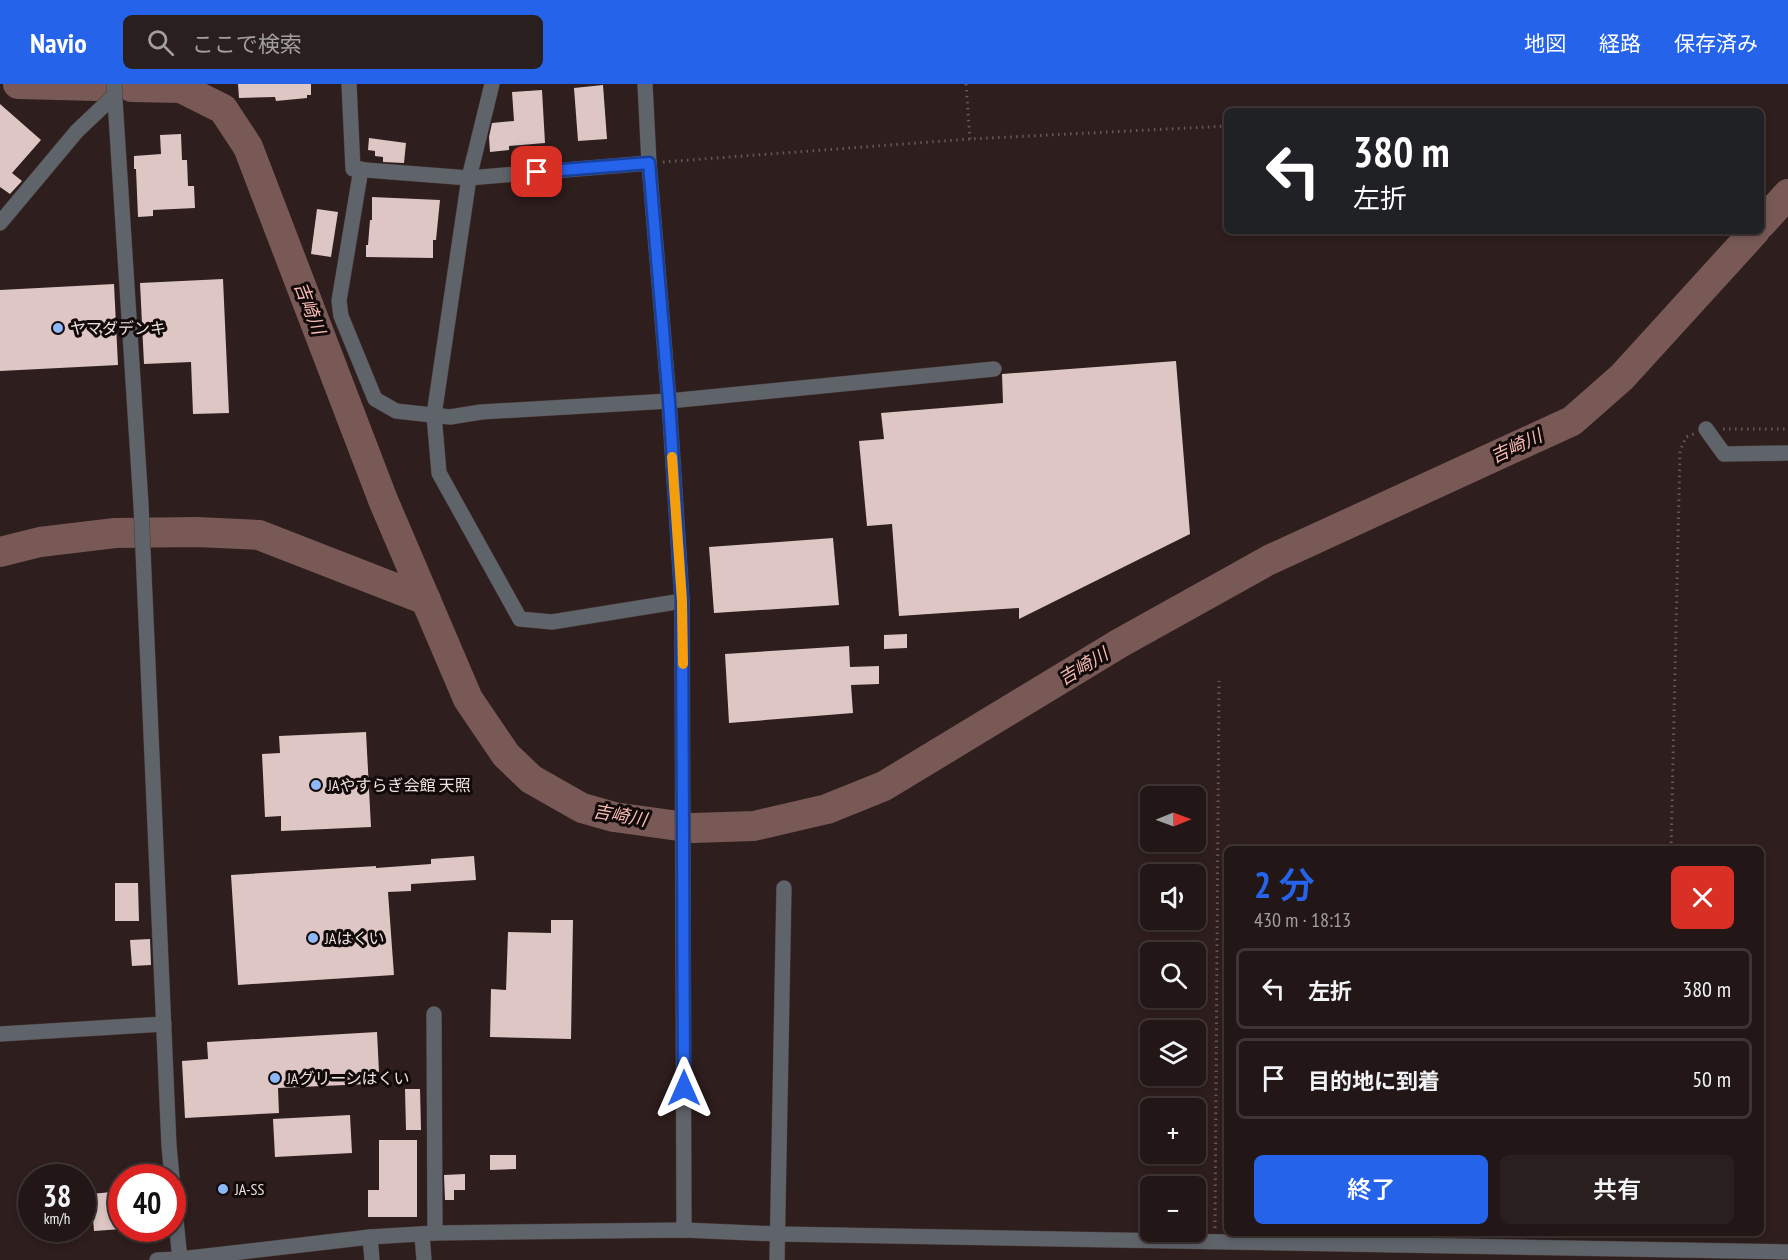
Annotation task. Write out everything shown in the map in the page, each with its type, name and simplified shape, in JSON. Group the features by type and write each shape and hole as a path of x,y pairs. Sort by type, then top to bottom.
{"street":[{"path":"349,84 353,169 469,178 649,163"},
{"path":"492,84 469,178 434,415 439,473 519,619 552,622 682,601"},
{"path":"645,84 682,601 684,1230"},
{"path":"0,223 114,90"},
{"path":"114,90 141,505 171,1164"},
{"path":"361,170 339,301 341,316 375,399 396,411 450,417 481,412 669,401 994,369"},
{"path":"1706,429 1725,454 1788,453"},
{"path":"777,1260 784,888"},
{"path":"424,1260 428,1234 434,1014"},
{"path":"0,1034 164,1024"},
{"path":"157,1260 370,1237 684,1230 1215,1243 1788,1252"},
{"path":"370,1237 372,1260"},
{"path":"178,1242 180,1259"}],"path":[{"path":"966,84 970,139"},
{"path":"649,163 970,139 1224,126"},
{"path":"1671,846 1680,451 1686,437 1706,429 1788,429"},
{"path":"1215,1243 1218,681"}],"building":[{"path":"238,84 311,84 311,95 307,95 307,98 276,101 275,97 239,98"},
{"path":"603,85 607,139 578,141 574,88"},
{"path":"542,90 545,143 509,146 509,150 490,152 489,137 492,123 514,121 512,92"},
{"path":"0,104 41,140 12,173 22,181 10,194 0,187"},
{"path":"181,134 182,160 187,160 188,186 194,186 195,208 153,210 153,216 138,217 134,156 161,154 160,135"},
{"path":"369,138 406,143 404,163 383,162 383,157 375,156 375,151 368,150"},
{"path":"372,197 440,200 436,240 433,240 433,258 366,257 370,220 372,220"},
{"path":"317,209 338,212 331,257 311,254"},
{"path":"223,279 229,413 193,414 191,362 144,364 140,283"},
{"name":"ヤマダデンキ","path":"114,284 118,365 0,371 0,290"},
{"path":"1176,361 1190,534 1019,619 1019,608 899,616 892,524 867,526 859,441 884,439 881,413 1003,403 1002,374"},
{"path":"833,538 839,605 714,613 709,547"},
{"path":"907,634 907,648 884,649 884,635"},
{"path":"849,646 850,667 879,666 879,684 851,685 853,713 729,723 725,654"},
{"name":"JAやすらぎ会館 天照","path":"366,732 371,827 281,831 281,816 265,817 262,754 280,753 279,736"},
{"name":"JAはくい","path":"474,856 476,880 411,884 411,891 388,892 394,975 238,985 231,875 431,864 431,859"},
{"path":"115,883 138,883 139,921 115,921"},
{"path":"551,920 573,920 571,1039 490,1037 491,989 506,990 508,932 551,933"},
{"path":"150,939 151,965 132,966 130,940"},
{"name":"JAグリーンはくい","path":"377,1032 379,1072 367,1073 367,1084 278,1088 279,1113 185,1118 182,1061 208,1059 207,1042"},
{"path":"405,1089 420,1089 421,1130 406,1130"},
{"path":"350,1115 352,1153 275,1157 273,1119"},
{"path":"379,1140 417,1140 417,1217 368,1217 368,1190 379,1190"},
{"path":"490,1155 516,1155 516,1169 490,1170"},
{"path":"465,1174 465,1190 454,1190 454,1200 445,1200 444,1175"},
{"path":"108,1192 108,1230 96,1231 96,1194"}],"waterway":[{"name":"吉崎川","path":"18,84 97,86"},
{"name":"吉崎川","path":"132,87 181,88 223,109 248,147 383,500 468,699 506,755 531,779 582,808 614,817 693,828 754,826 827,809 884,786 1120,643 1269,560 1572,421 1622,377 1752,234"},
{"name":"吉崎川","path":"1764,221 1788,194"},
{"name":"吉崎川","path":"0,552 40,542 115,533 197,532 259,535 426,600"}],"slow traffic":[{"path":"672,457 682,601 683,664"}],"place":[{"name":"ヤマダデンキ","path":"58,328"},
{"name":"JAやすらぎ会館 天照","path":"316,785"},
{"name":"JAはくい","path":"313,938"},
{"name":"JAグリーンはくい","path":"275,1078"},
{"name":"JA-SS","path":"223,1189"}],"route":[{"path":"537,172 649,163 669,401 682,601 684,1088"}]}
